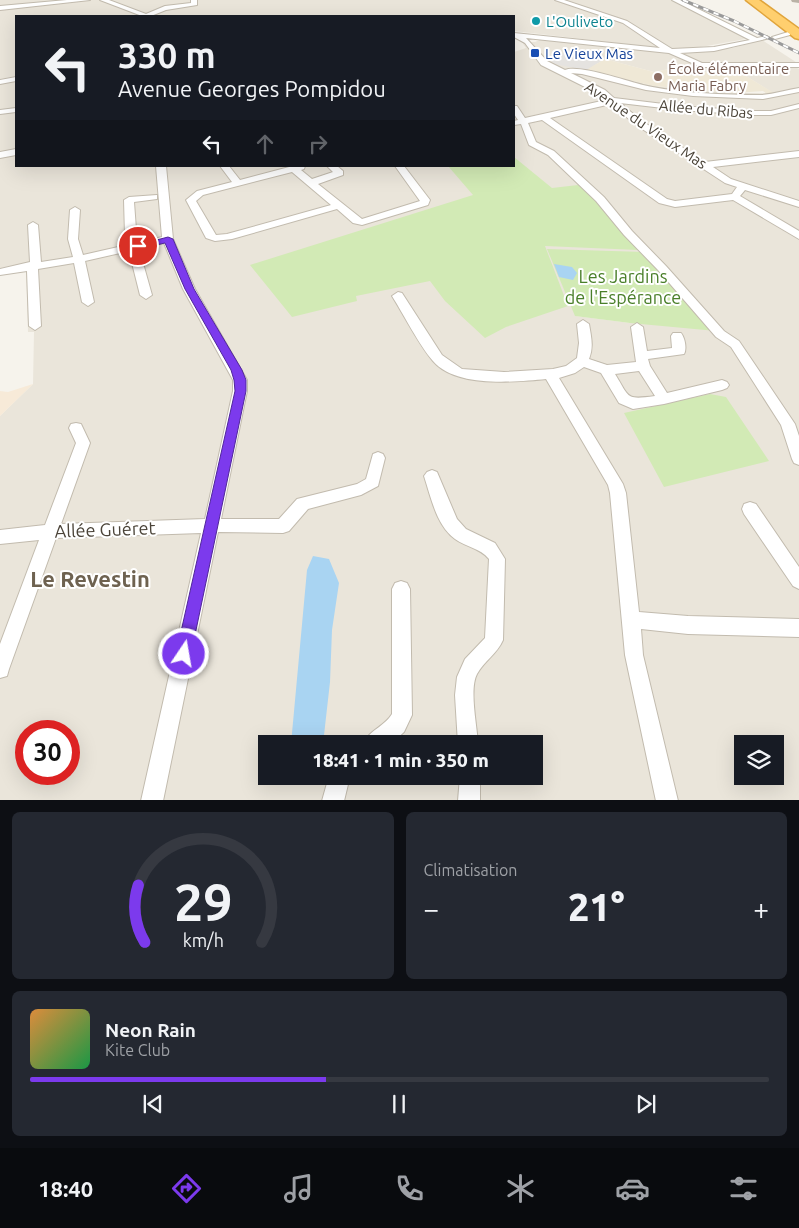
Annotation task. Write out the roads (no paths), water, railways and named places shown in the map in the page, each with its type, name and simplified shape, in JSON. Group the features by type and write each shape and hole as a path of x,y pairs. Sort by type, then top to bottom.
{"highway":[{"path":"752,0 794,34"},
{"path":"765,0 799,26"}],"street":[{"path":"0,8 38,7 87,0"},
{"path":"103,0 144,15"},
{"path":"149,15 165,8 194,5 194,0"},
{"path":"558,0 625,22 670,51 701,65 799,65"},
{"path":"675,0 756,40"},
{"path":"525,38 670,51 714,48 794,34"},
{"name":"Avenue du Vieux Mas","path":"525,38 544,63 593,87 613,100 639,124 728,181 799,204"},
{"name":"Allée du Ribas","path":"561,72 577,71 578,74 597,81 604,82 609,79 664,91 763,97 798,90"},
{"path":"0,82 15,79"},
{"path":"613,100 545,118 519,122 532,143 551,153 600,199 628,233 662,268 720,334 735,344 788,424 799,459"},
{"name":"Allée du Ribas","path":"613,100 752,113 771,113 799,106"},
{"path":"0,112 15,110"},
{"path":"545,118 663,201 676,204 735,196 799,236"},
{"path":"0,155 15,152"},
{"path":"704,164 799,154"},
{"path":"152,800 240,391 240,380 236,370 189,289 168,239 161,167"},
{"path":"225,167 238,183"},
{"path":"310,183 340,173 332,167"},
{"path":"338,206 228,237 215,238 210,236 191,200 200,194 298,168 310,183 357,221 362,222 424,203 425,200 401,167"},
{"path":"735,196 742,186"},
{"path":"146,295 130,235 129,200 154,197"},
{"path":"75,210 73,239 88,302"},
{"path":"33,226 36,263 32,267 35,326"},
{"path":"0,272 79,260 168,239"},
{"path":"398,296 437,358 446,366 460,373 476,375 550,374 568,370 581,361 586,347 583,324"},
{"path":"637,327 642,361 664,399"},
{"path":"581,361 606,370 642,361 679,351 677,336"},
{"path":"606,370 624,400 632,404 664,399 722,385"},
{"path":"550,374 615,484 619,501 634,654 667,800"},
{"path":"0,669 83,443 76,428"},
{"name":"Allée Guéret","path":"0,537 50,531 211,526 283,526 303,504 361,489 372,482 378,458"},
{"path":"432,476 451,524 456,531 489,547 494,551 497,560 494,640 490,648 468,672 466,684 468,735"},
{"path":"750,509 799,581"},
{"path":"387,735 399,723 402,715 401,589"},
{"path":"631,620 688,625 799,628"},
{"path":"333,800 337,785"},
{"path":"469,800 470,785"}],"water":[{"path":"554,264 572,267 577,273 573,280 559,277"},
{"path":"313,556 329,559 339,583 332,630 330,682 324,735 292,735 307,570"}],"railway":[{"path":"683,0 734,21 799,53"}],"place":[{"name":"L'Ouliveto","path":"536,21"},
{"name":"Le Vieux Mas","path":"535,53"},
{"name":"École élémentaire Maria Fabry","path":"658,77"}],"district":[{"name":"Le Revestin","path":"90,578"}],"park label":[{"name":"Les Jardins de l'Espérance","path":"623,286"}]}
